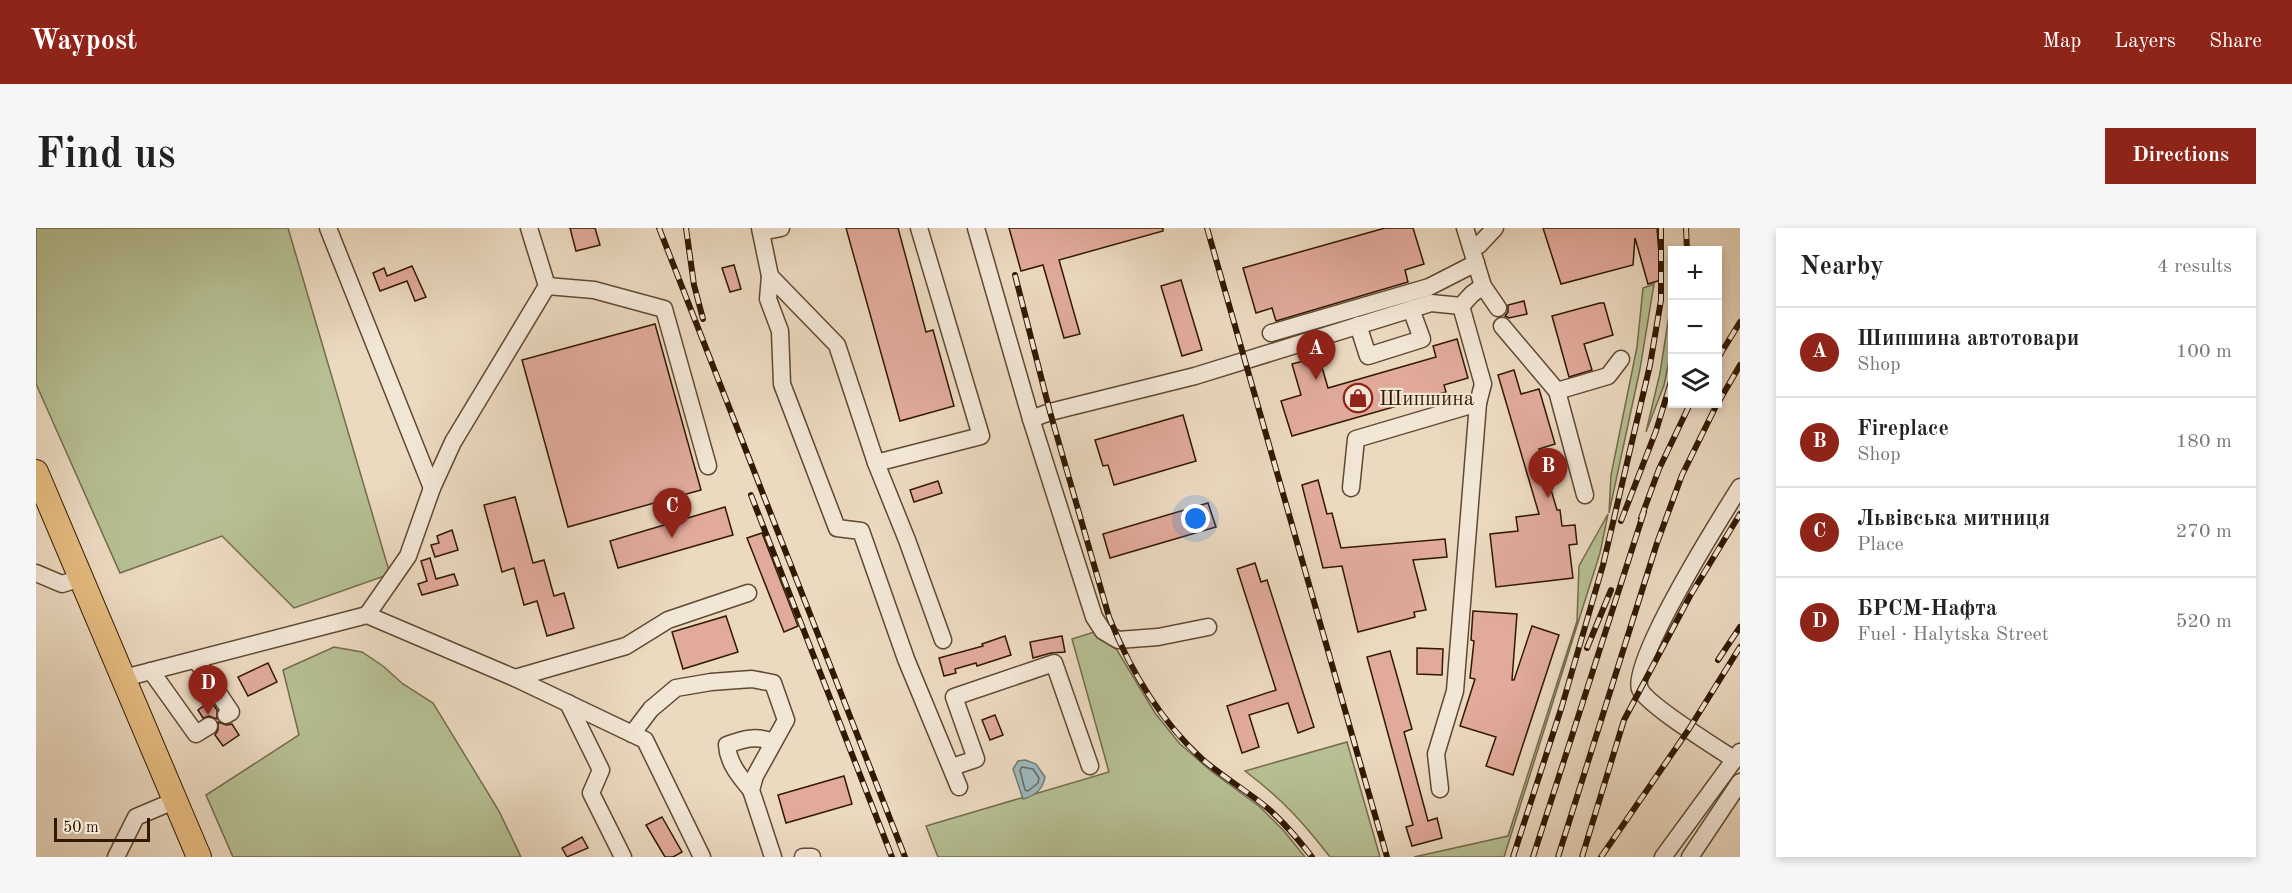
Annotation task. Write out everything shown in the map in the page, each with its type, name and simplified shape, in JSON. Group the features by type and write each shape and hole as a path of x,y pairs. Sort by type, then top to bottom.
{"highway":[{"path":"36,472 199,857"}],"street":[{"path":"328,228 432,488"},
{"path":"367,615 408,556 432,488 453,442 547,286 529,228"},
{"path":"781,228 761,230 770,276 768,299 780,331 782,384 837,528 861,531 906,659 959,787"},
{"path":"876,463 981,436 919,228"},
{"path":"976,228 1031,419 1094,617 1103,631 1118,640 1158,637 1208,627"},
{"path":"1465,228 1483,286 1498,308"},
{"path":"1271,333 1429,286 1473,255 1495,228"},
{"path":"770,276 837,345 876,463 943,640"},
{"path":"547,286 594,290 664,309 708,466"},
{"path":"1461,306 1483,286"},
{"path":"1031,419 1050,412 1195,376 1431,303 1461,306"},
{"path":"1440,789 1436,754 1455,691 1478,403 1484,384 1461,306"},
{"path":"1358,325 1368,356 1422,339 1411,309"},
{"path":"1502,326 1557,391 1585,495"},
{"path":"1557,391 1608,376 1621,359"},
{"path":"1351,488 1356,439 1478,403"},
{"path":"1663,857 1737,756 1655,705 1640,690 1638,683 1642,663 1699,552 1740,487"},
{"path":"36,573 62,584 81,578"},
{"path":"515,678 626,646 668,620 748,593"},
{"path":"124,678 367,615 515,678 645,740 702,857"},
{"path":"196,660 231,712 226,715"},
{"path":"952,767 976,759 954,697 1054,663 1090,766"},
{"path":"151,671 196,734 209,726"},
{"path":"632,734 651,709 676,688 711,682 752,679 773,683 786,720 755,776 750,790"},
{"path":"568,703 601,770 591,794 623,857"},
{"path":"773,742 747,738 727,745 727,754 750,790 773,857"},
{"path":"1690,857 1740,782"},
{"path":"116,857 136,817 174,801"},
{"path":"803,857 812,857"}],"green space":[{"path":"36,228 288,228 390,574 294,608 222,536 120,573 36,384"},
{"path":"1654,284 1640,369 1609,513 1611,475 1637,347 1643,288"},
{"path":"1668,322 1668,366 1664,385 1646,432 1660,373"},
{"path":"1608,514 1600,553 1504,857 1414,857 1508,836 1577,621 1579,566"},
{"path":"1094,632 1117,650 1155,713 1180,744 1211,771 1260,807 1305,857 938,857 926,826 1109,772 1072,639"},
{"path":"334,647 362,652 383,666 403,684 433,703 499,811 521,857 233,857 206,795 299,735 283,670"},
{"path":"1347,742 1380,857 1330,857 1291,811 1245,771"}],"water":[{"path":"1025,760 1036,764 1045,777 1038,791 1023,799 1013,769 1018,761"}],"building":[{"path":"570,228 595,228 600,245 576,251"},
{"path":"846,228 898,228 926,332 933,330 954,406 900,421"},
{"path":"1009,228 1163,228 1163,231 1059,260 1080,334 1064,338 1043,265 1021,271"},
{"path":"1385,228 1413,228 1424,264 1405,270 1408,282 1276,321 1272,308 1256,313 1243,268"},
{"path":"1543,228 1657,228 1661,280 1648,284 1635,238 1633,265 1561,284"},
{"path":"734,265 741,289 730,292 722,268"},
{"path":"412,266 426,297 415,301 407,281 380,291 373,273 384,268 387,276"},
{"path":"1181,280 1202,350 1182,356 1161,286"},
{"path":"1524,301 1527,314 1509,318 1505,316 1508,312 1508,305"},
{"path":"1604,303 1613,335 1584,344 1592,370 1569,377 1552,316"},
{"path":"655,324 701,490 568,527 522,360"},
{"path":"1457,339 1468,378 1444,385 1446,392 1292,436 1281,401 1301,395 1292,364 1319,357 1328,388 1436,357 1433,346"},
{"path":"1514,370 1521,394 1539,389 1555,444 1539,449 1557,510 1560,510 1562,526 1575,525 1577,544 1569,545 1573,578 1496,587 1490,534 1518,531 1516,517 1539,514 1498,375"},
{"path":"1183,415 1196,461 1114,485 1108,465 1103,466 1095,440"},
{"path":"1318,480 1327,514 1332,513 1341,548 1445,539 1447,557 1413,560 1426,610 1414,612 1415,617 1358,632 1342,566 1323,568 1302,485"},
{"path":"938,481 942,493 914,502 910,490"},
{"path":"515,497 533,563 544,560 554,596 564,593 574,628 547,636 537,601 524,605 514,568 502,572 484,505"},
{"path":"1208,503 1216,527 1110,558 1103,534"},
{"path":"725,507 733,535 618,568 610,541"},
{"path":"452,530 458,550 435,557 431,545 439,543 437,536"},
{"path":"762,533 798,626 784,632 747,538"},
{"path":"430,558 436,579 454,574 458,585 422,595 418,584 427,581 421,561"},
{"path":"1255,563 1261,582 1267,580 1314,727 1298,733 1288,703 1249,715 1259,747 1242,753 1227,706 1276,690 1237,569"},
{"path":"1473,611 1517,614 1512,680 1514,680 1532,626 1559,635 1513,775 1486,766 1496,737 1460,726 1475,679 1470,678 1474,641 1471,640"},
{"path":"726,616 738,652 683,669 672,632"},
{"path":"1005,636 1011,655 977,666 976,663 955,669 956,673 944,676 939,658 983,646 982,644"},
{"path":"1062,636 1065,652 1033,658 1030,642"},
{"path":"1417,648 1443,649 1442,675 1417,674"},
{"path":"1390,651 1412,729 1404,732 1428,821 1437,818 1442,838 1412,846 1406,827 1413,825 1367,657"},
{"path":"268,663 277,682 248,696 238,677"},
{"path":"211,701 217,710 217,719 209,716 203,718 198,710"},
{"path":"995,715 1003,735 990,740 982,720"},
{"path":"218,722 226,725 232,724 239,735 223,746 215,735"},
{"path":"844,776 852,804 786,823 778,795"},
{"path":"662,817 682,852 673,857 665,857 646,825"},
{"path":"582,837 588,848 567,857 562,848"}],"railway":[{"path":"659,228 905,857"},
{"path":"686,228 694,285 703,319"},
{"path":"1207,228 1387,857"},
{"path":"1513,857 1562,706 1603,565 1650,365 1661,300 1661,228"},
{"path":"1686,228 1687,246"},
{"path":"1015,275 1050,412 1109,617 1126,656 1160,711 1187,744 1202,759 1272,812 1312,857"},
{"path":"1720,354 1740,322"},
{"path":"1722,396 1740,365"},
{"path":"1621,521 1656,431 1668,391"},
{"path":"1641,518 1659,469 1688,408"},
{"path":"1558,857 1657,543 1682,475 1715,408"},
{"path":"751,495 892,857"},
{"path":"1533,857 1644,512"},
{"path":"1582,857 1624,720 1690,596 1740,514"},
{"path":"1587,648 1611,590"},
{"path":"1718,660 1740,627"},
{"path":"1601,857 1689,729 1740,647"}],"place":[{"name":"Шипшина автотовари","path":"1316,380"},
{"name":"Шипшина","path":"1358,398"},
{"name":"Fireplace","path":"1548,498"},
{"name":"Львівська митниця","path":"672,538"},
{"name":"БРСМ-Нафта","path":"208,715"}]}
